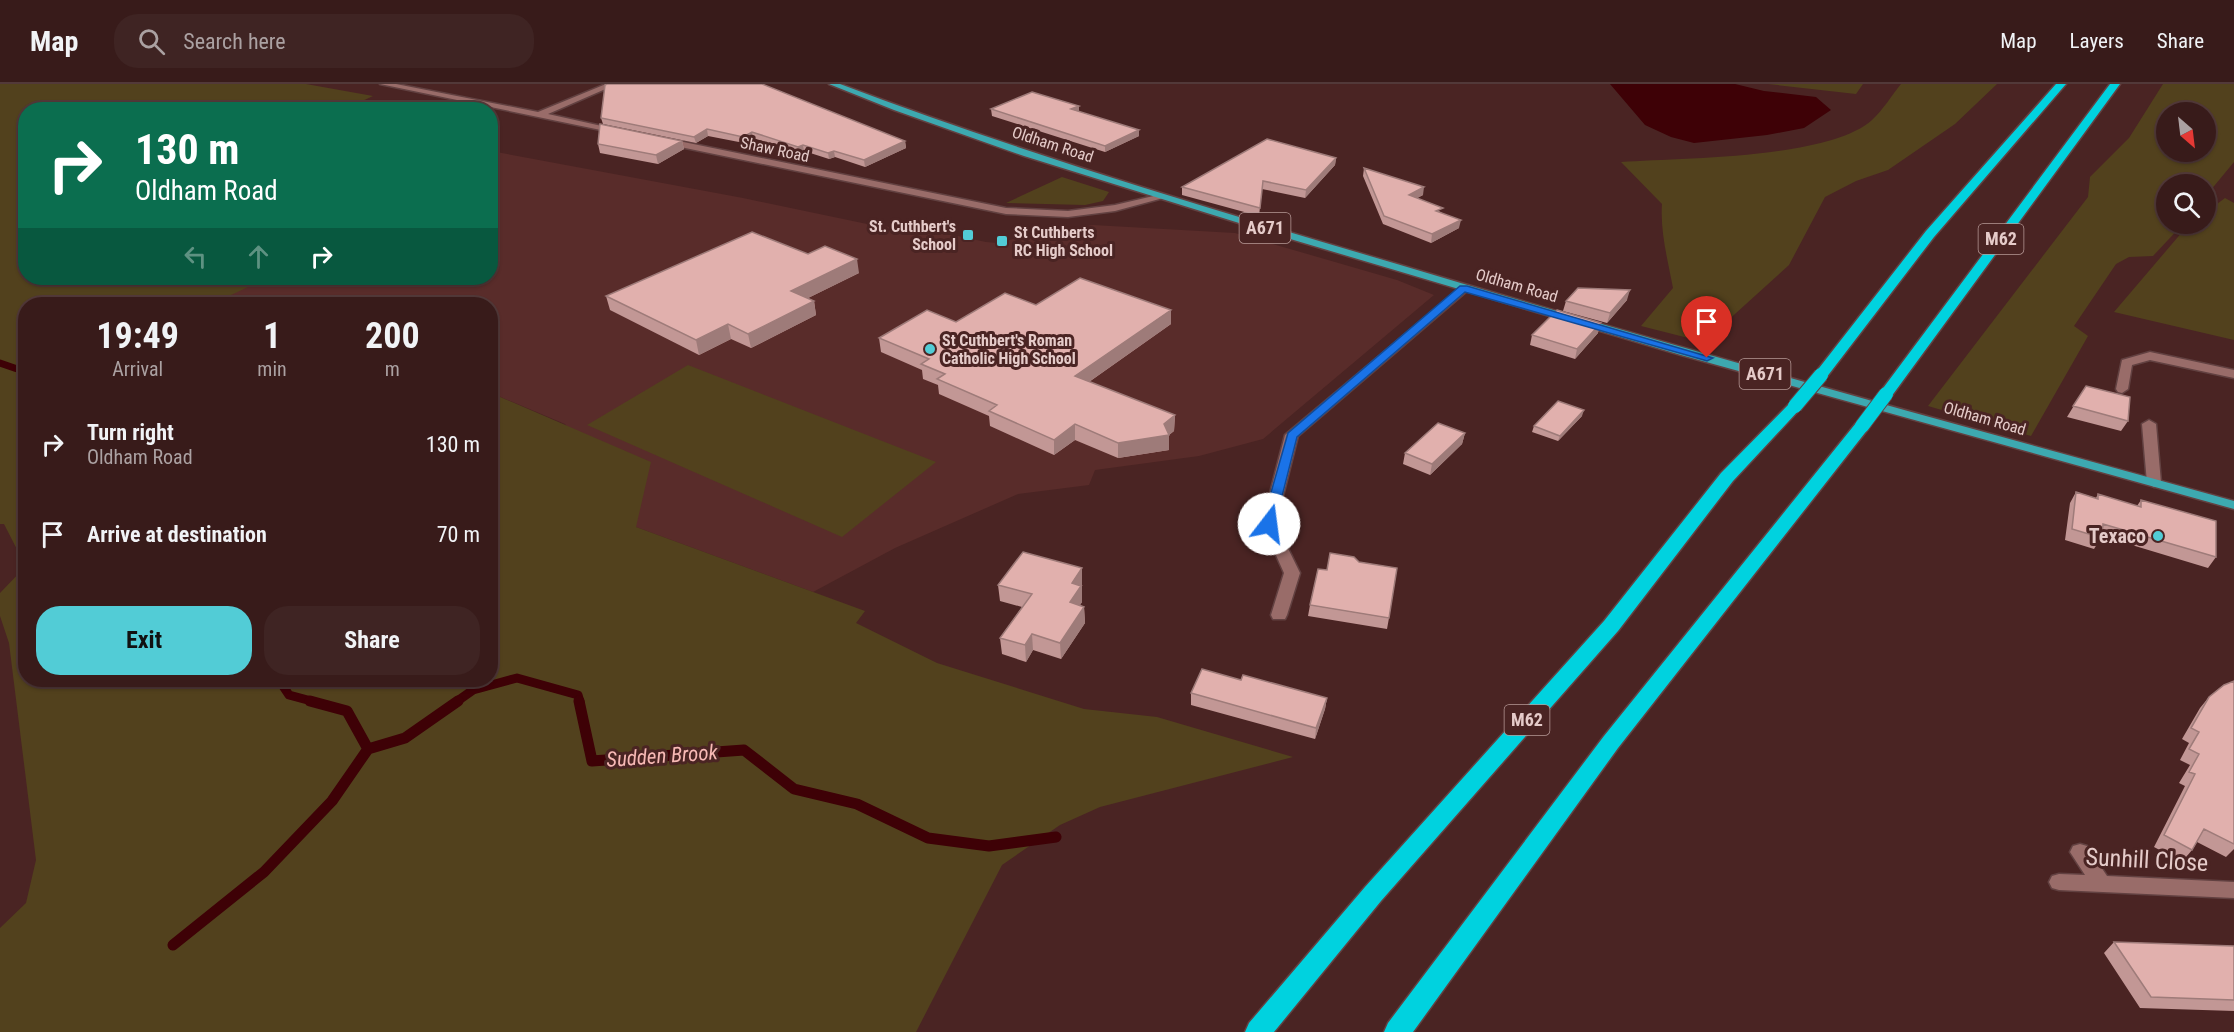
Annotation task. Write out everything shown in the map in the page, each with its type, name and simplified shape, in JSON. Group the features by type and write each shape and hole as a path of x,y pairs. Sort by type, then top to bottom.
{"highway":[{"name":"M62","path":"1258,1032 1373,894 1611,626 1727,477 1795,406 1930,234 2061,84"},
{"name":"M62","path":"1397,1032 1611,742 1862,426 2115,84"}],"main road":[{"name":"Oldham Road","path":"833,84 988,142 1464,288 2234,505"}],"street":[{"path":"384,84 474,102"},
{"path":"539,115 613,84"},
{"path":"498,107 630,134"},
{"name":"Shaw Road","path":"653,138 1006,211 1068,214 1115,208 1162,197"},
{"path":"1279,615 1292,573 1269,524 1292,435 1464,288"},
{"path":"2122,389 2126,363 2150,356 2234,374"},
{"path":"2149,424 2154,483"},
{"path":"2080,852 2103,884"},
{"name":"Sunhill Close","path":"2059,882 2234,890"}],"shaded area":[{"path":"0,84 306,84 373,96 360,102 18,102 18,285 252,285 227,297 18,297 18,551 4,524 0,524"},
{"path":"1610,84 1735,84 1764,91 1816,97 1831,110 1804,128 1767,135 1694,143 1671,137 1645,125"},
{"path":"1768,84 1863,84 1856,94"},
{"path":"1901,84 1997,84 1955,124 1888,170 1856,181 1825,197 1789,265 1704,342 1641,326 1673,288 1663,236 1662,204 1621,162 1753,154 1823,142 1851,133 1872,120"},
{"path":"2163,84 2234,84 2234,162 2216,184 2216,174 2156,174 2156,234 2174,234 2153,256 2129,257 2116,264 2074,326 2088,336 2031,436 1928,406 2088,197 2090,177 2129,138"},
{"name":"St Cuthbert's Roman Catholic High School","path":"498,152 743,198 867,224 986,242 997,243 1034,234 1093,225 1235,233 1397,280 1434,295 1263,439 1199,456 1095,470 1089,485 1018,494 895,548 813,592 636,527 565,424 498,396 498,297 187,297 151,285 498,285"},
{"path":"1062,177 1109,192 1103,201 1085,205 1006,203"},
{"path":"2225,198 2234,203 2234,340 2114,312 2180,234 2216,234 2216,205"},
{"path":"688,365 936,462 842,537 587,425"},
{"path":"498,396 651,462 636,527 865,611 856,623 937,663 1084,709 1157,717 1293,757 1100,807 1060,825 1002,865 916,1032 0,1032 0,928 26,903 36,860 9,643 0,616 0,593 18,574 18,687 498,687"}],"building":[{"path":"607,84 762,84 905,141 864,160 834,151 828,153 803,145 798,147 752,132 743,137 707,129 694,137 601,118"},
{"path":"1032,92 1079,106 1071,109 1139,130 1105,146 991,109"},
{"path":"600,124 682,141 656,155 598,144"},
{"path":"1267,139 1336,158 1306,190 1263,181 1260,208 1182,187"},
{"path":"1364,168 1424,187 1409,195 1443,208 1436,211 1461,220 1432,234 1384,216"},
{"path":"752,232 808,254 825,246 857,259 791,291 814,301 748,334 728,324 696,340 606,296"},
{"path":"1080,278 1171,310 1075,376 1175,415 1164,424 1169,435 1118,443 1075,424 1054,440 989,411 997,405 937,379 945,374 921,364 929,359 879,338 927,310 956,322 1005,293 1036,305"},
{"path":"1578,288 1630,290 1610,313 1566,301"},
{"path":"1557,310 1601,323 1577,349 1532,335"},
{"path":"2086,386 2130,397 2128,421 2073,406"},
{"path":"1558,401 1584,410 1560,436 1534,426"},
{"path":"1438,423 1465,433 1432,464 1405,453"},
{"path":"2076,492 2098,499 2098,494 2141,507 2141,500 2216,521 2216,557 2103,524 2102,538 2072,529"},
{"path":"1023,552 1082,568 1072,583 1081,586 1070,602 1084,607 1060,643 1032,634 1025,645 1000,638 1032,594 998,585"},
{"path":"1330,553 1354,557 1359,562 1397,568 1389,618 1310,605 1318,569 1327,570"},
{"path":"1202,669 1241,680 1243,675 1327,698 1316,728 1191,693"},
{"path":"2234,681 2234,844 2204,829 2192,850 2164,835 2195,774 2189,772 2199,754 2189,749 2199,732 2191,728 2209,697 2224,685"},
{"path":"2114,942 2234,946 2234,1000 2151,997"}],"waterway":[{"name":"Sudden Brook","path":"0,363 18,369"},
{"name":"Sudden Brook","path":"498,683 517,678 578,695 580,702"},
{"name":"Sudden Brook","path":"284,687 289,695 315,702"},
{"name":"Sudden Brook","path":"456,702 473,690 484,687"},
{"name":"Sudden Brook","path":"310,701 347,711 368,749"},
{"name":"Sudden Brook","path":"368,749 405,738 458,701"},
{"name":"Sudden Brook","path":"579,701 592,761 744,750 794,789 857,804 928,838 989,846 1056,837"},
{"path":"173,945 264,872 332,801 368,749"}],"place":[{"name":"St. Cuthbert's School","path":"968,235"},
{"name":"St Cuthberts RC High School","path":"1002,241"},
{"name":"St Cuthbert's Roman Catholic High School","path":"930,349"},
{"name":"Texaco","path":"2158,536"}],"route":[{"path":"1269,524 1292,435 1464,288 1707,358"}]}
